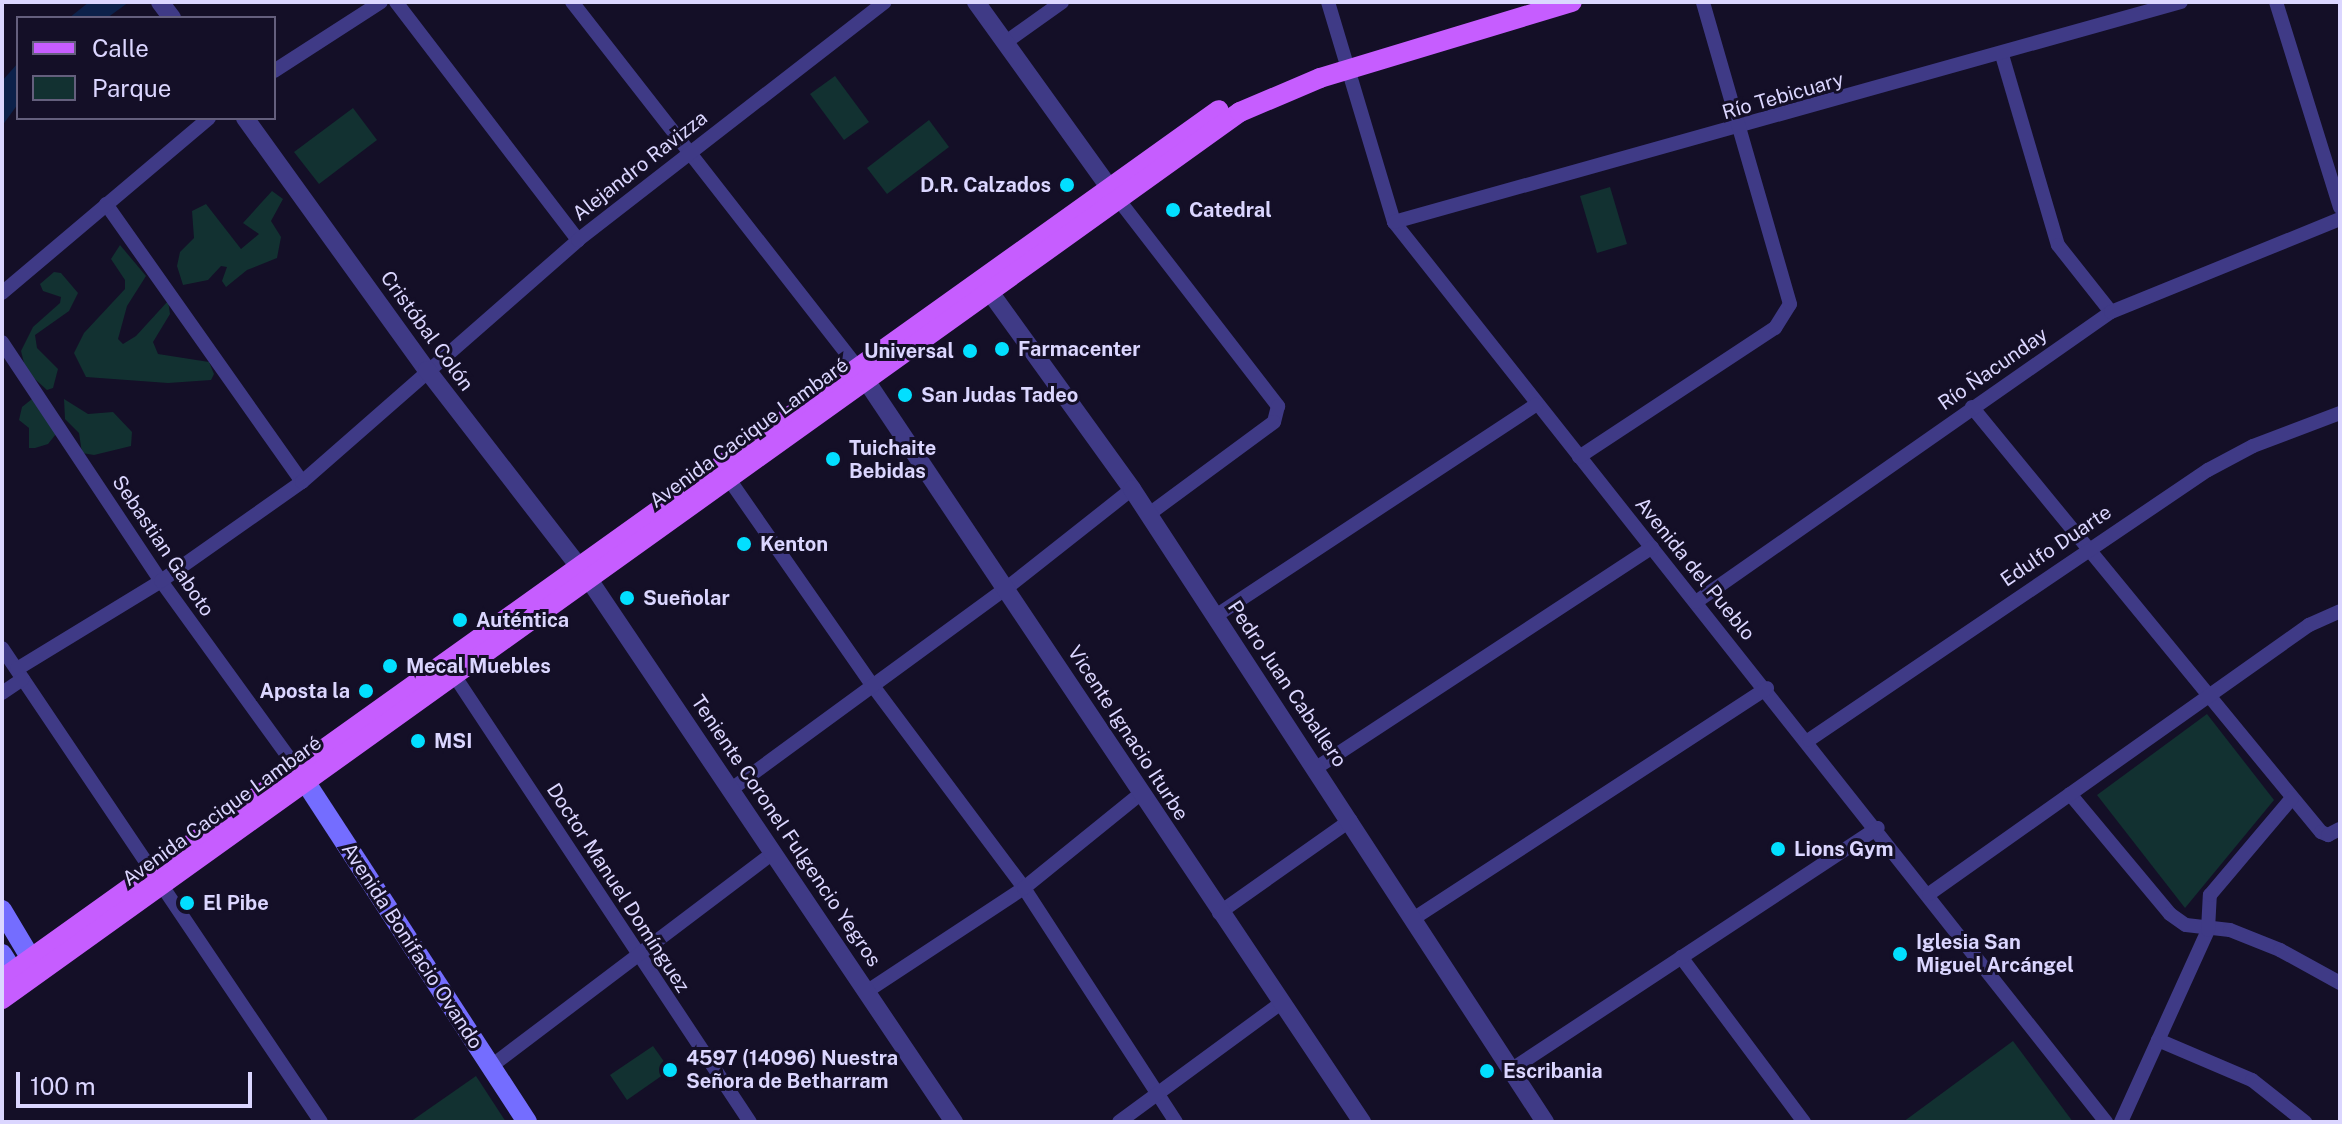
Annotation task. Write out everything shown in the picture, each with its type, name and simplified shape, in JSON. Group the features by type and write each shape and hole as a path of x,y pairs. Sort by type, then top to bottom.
{"main road":[{"name":"Avenida Cacique Lambaré","path":"2,999 9,973 35,965 156,879 1114,193 1234,101 1526,2"},
{"name":"Avenida Cacique Lambaré","path":"1345,63 1572,2"},
{"name":"Avenida Bonifacio Ovando","path":"301,775 527,1122"},
{"path":"2,910 35,965"}],"street":[{"path":"276,70 381,2"},
{"path":"396,2 578,240"},
{"path":"572,2 861,373"},
{"name":"Alejandro Ravizza","path":"2,693 20,674 161,581 302,482 578,240 885,2"},
{"path":"976,2 1114,193 1278,406 1274,422 1148,515"},
{"path":"1006,42 1062,2"},
{"name":"Avenida del Pueblo","path":"1328,2 1394,222 1536,405 1809,740 2106,1122"},
{"path":"1579,457 1775,328 1790,304 1703,2"},
{"name":"Río Tebicuary","path":"1394,222 1740,130 2181,2"},
{"path":"2276,2 2340,207"},
{"path":"2002,55 2058,245 2111,312"},
{"path":"2,293 207,120"},
{"name":"Cristóbal Colón","path":"246,120 427,370 582,573"},
{"path":"106,204 302,482"},
{"name":"Río Ñacunday","path":"1696,602 2111,312 2340,219"},
{"name":"Pedro Juan Caballero","path":"985,285 1132,489 1214,617 1416,917 1545,1122"},
{"name":"Sebastian Gaboto","path":"2,342 161,581 301,775"},
{"name":"Vicente Ignacio Iturbe","path":"861,373 1008,587 1140,794 1362,1122"},
{"path":"1214,617 1536,405"},
{"path":"1972,407 2321,832 2328,835 2340,829"},
{"name":"Edulfo Duarte","path":"1809,740 2088,547 2253,446 2340,413"},
{"path":"724,472 873,686 1024,888 1176,1122"},
{"path":"733,788 1008,587 1132,489"},
{"path":"1316,768 1652,547"},
{"name":"Teniente Coronel Fulgencio Yegros","path":"582,573 733,788 954,1122"},
{"path":"1929,894 2309,625 2340,611"},
{"path":"2,648 321,1122"},
{"name":"Doctor Manuel Domínguez","path":"450,668 636,955 750,1122"},
{"path":"1416,917 1767,688"},
{"path":"866,992 1024,888 1140,794"},
{"path":"2070,794 2170,914 2186,925 2208,930 2230,930 2267,945 2340,983"},
{"path":"2121,1122 2208,930 2210,895 2292,798"},
{"path":"1219,913 1351,820"},
{"path":"1512,1069 1878,828"},
{"path":"490,1067 774,852"},
{"path":"1681,957 1804,1122"},
{"path":"1119,1122 1281,1003"},
{"path":"2158,1040 2252,1080 2305,1122"}],"green space":[{"path":"835,76 869,122 844,140 810,94"},
{"path":"353,108 377,140 319,184 294,152"},
{"path":"929,120 949,147 887,194 867,168"},
{"path":"1610,187 1627,244 1597,253 1580,196"},
{"path":"272,191 283,199 271,221 281,237 277,258 247,270 226,287 222,281 227,267 221,266 208,280 183,285 177,266 180,252 194,238 192,211 206,204 241,249 259,234 243,223"},
{"path":"120,245 146,276 127,306 118,339 123,344 136,336 168,301 170,314 153,342 158,354 209,362 214,374 211,380 168,383 86,377 74,353 84,333 125,289 125,280 111,259"},
{"path":"54,272 61,273 78,293 69,311 35,335 37,348 58,369 53,388 47,390 26,371 21,351 33,327 60,303 61,297 43,291 40,284"},
{"path":"32,399 56,434 48,444 29,448 29,428 19,420 22,407"},
{"path":"64,399 88,414 113,412 132,432 131,446 94,455 82,453 79,433 65,419"},
{"path":"2207,714 2274,800 2185,908 2097,795"},
{"path":"2013,1041 2073,1122 1903,1122"},
{"path":"653,1046 670,1070 627,1100 610,1075"},
{"path":"476,1076 506,1122 410,1122"}],"water":[{"path":"89,2 129,2 110,16 72,16"},
{"path":"16,65 16,107 2,126 2,81"}],"place":[{"name":"D.R. Calzados","path":"1067,185"},
{"name":"Catedral","path":"1173,210"},
{"name":"Farmacenter","path":"1002,349"},
{"name":"Universal","path":"970,351"},
{"name":"San Judas Tadeo","path":"905,395"},
{"name":"Tuichaite Bebidas","path":"833,459"},
{"name":"Kenton","path":"744,544"},
{"name":"Sueñolar","path":"627,598"},
{"name":"Auténtica","path":"460,620"},
{"name":"Mecal Muebles","path":"390,666"},
{"name":"Aposta la","path":"366,691"},
{"name":"MSI","path":"418,741"},
{"name":"Lions Gym","path":"1778,849"},
{"name":"El Pibe","path":"187,903"},
{"name":"Iglesia San Miguel Arcángel","path":"1900,954"},
{"name":"4597 (14096) Nuestra Señora de Betharram","path":"670,1070"},
{"name":"Escribania","path":"1487,1071"}]}
